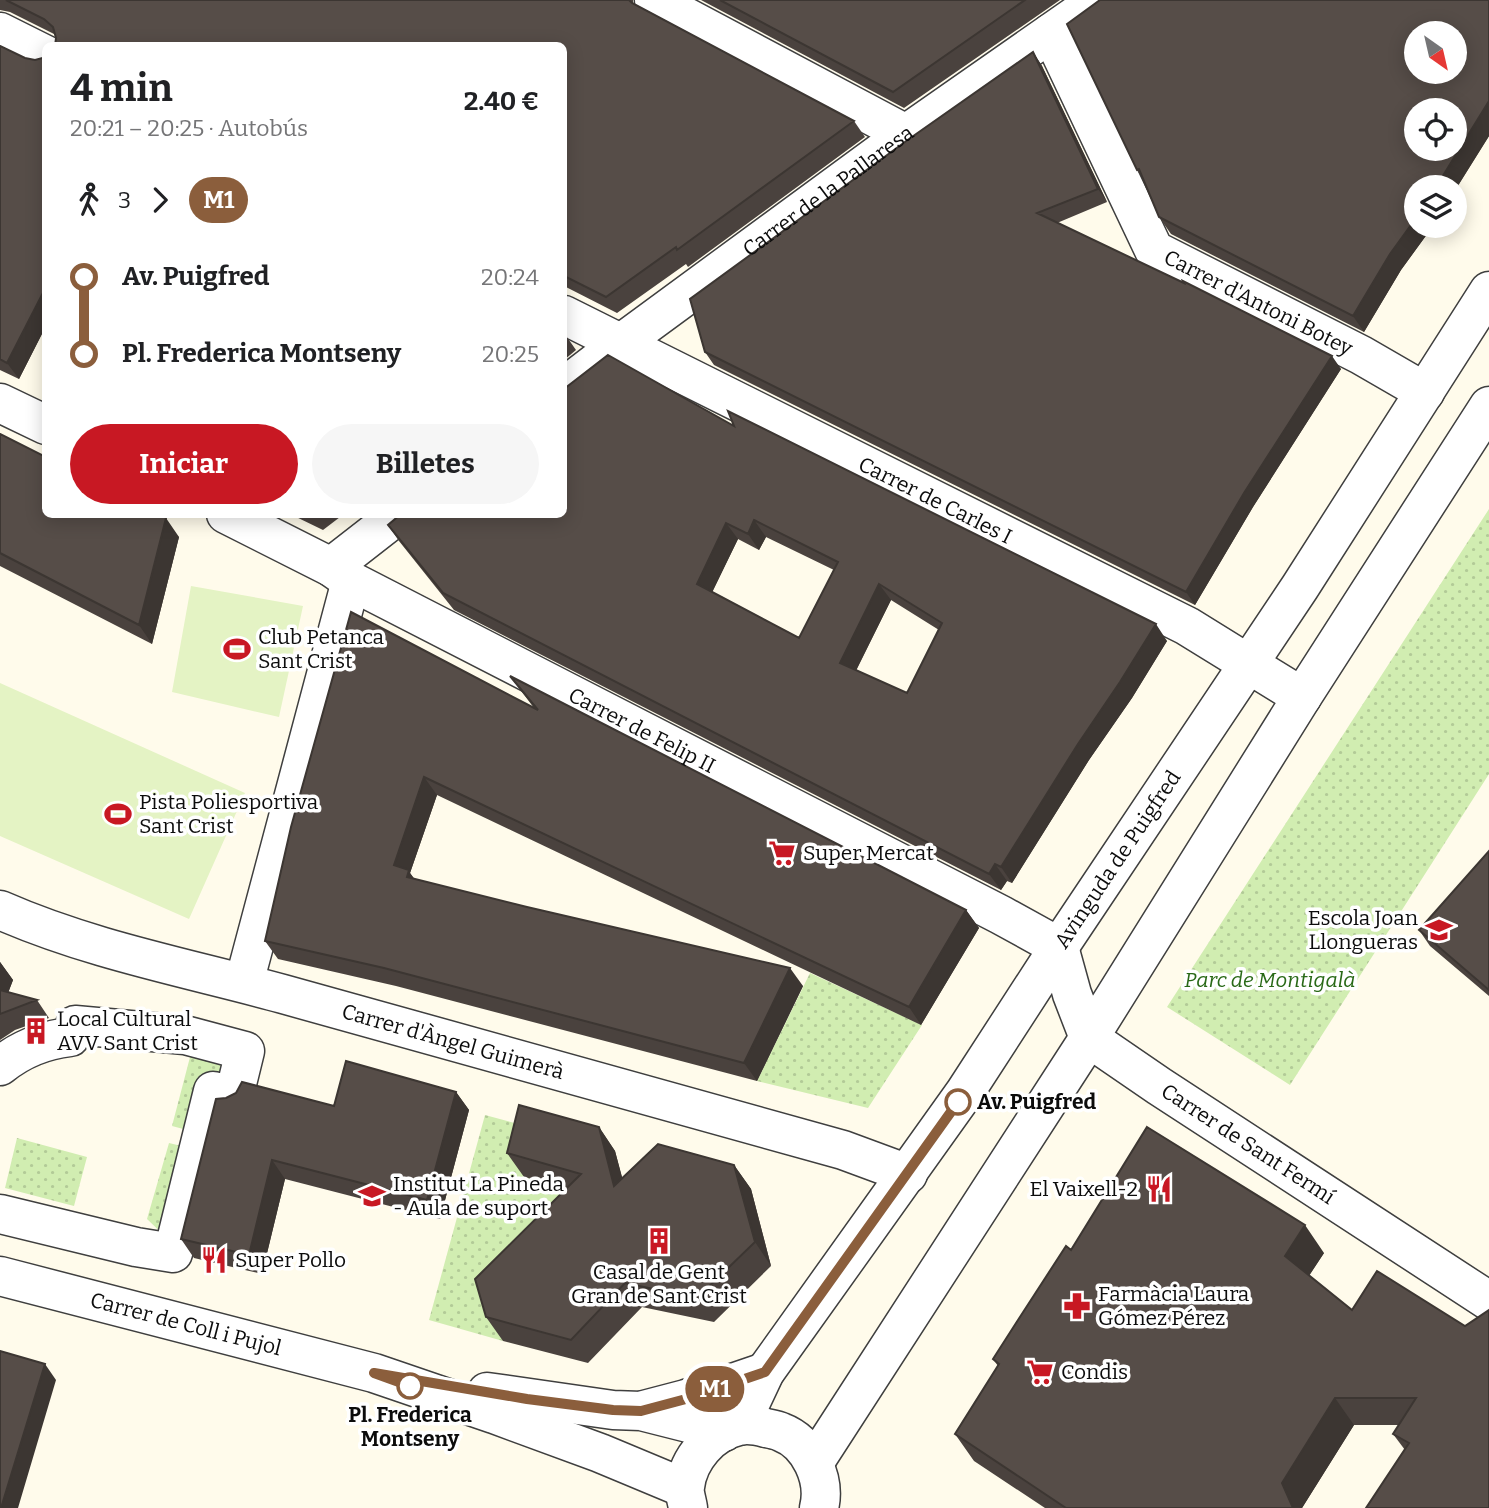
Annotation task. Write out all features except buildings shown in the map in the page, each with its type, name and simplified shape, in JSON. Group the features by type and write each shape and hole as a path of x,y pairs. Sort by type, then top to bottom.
{"street":[{"path":"654,0 906,134"},
{"name":"Carrer de la Pallaresa","path":"567,385 906,134 1098,0"},
{"path":"0,33 42,53"},
{"name":"Carrer d'Antoni Botey","path":"1051,33 1154,250 1361,355 1425,392"},
{"name":"Avinguda de Puigfred","path":"732,1429 765,1372 965,1092 1300,587 1489,291"},
{"name":"Carrer de Carles I","path":"567,317 1187,626 1302,697"},
{"path":"0,403 42,423"},
{"path":"818,1508 820,1480 814,1463 1089,1038 1302,697 1489,406"},
{"name":"Carrer de Felip II","path":"234,518 1059,947"},
{"path":"244,983 341,574 395,518"},
{"name":"Carrer d'Àngel Guimerà","path":"0,910 130,956 244,983 843,1150 908,1174"},
{"path":"1059,947 1072,994 1089,1038"},
{"path":"0,1066 33,1045 70,1037 75,1025 186,1035 245,1051 234,1096 213,1091 173,1253 136,1247 0,1214"},
{"name":"Carrer de Sant Fermí","path":"1089,1038 1489,1301"},
{"name":"Carrer de Coll i Pujol","path":"0,1276 374,1373 600,1452 686,1498"},
{"name":"Carrer de Coll i Pujol","path":"641,1411 765,1372"},
{"name":"Carrer de Coll i Pujol","path":"374,1373 527,1399 641,1411 732,1429 761,1427 784,1433 801,1446 814,1463"},
{"path":"686,1498 690,1468 702,1448 732,1429"}],"green space":[{"name":"Parc de Montigalà","path":"1489,509 1489,774 1290,1085 1167,1007"},
{"name":"Club Petanca Sant Crist","path":"191,586 303,606 279,717 172,692"},
{"name":"Pista Poliesportiva Sant Crist","path":"0,683 245,793 189,919 0,836"},
{"path":"810,973 922,1025 868,1108 757,1081"},
{"path":"195,1038 245,1051 202,1134 172,1126"},
{"path":"485,1115 536,1129 572,1190 492,1303 503,1341 429,1320"},
{"path":"17,1138 87,1157 74,1206 5,1188"},
{"path":"169,1143 198,1150 175,1246 147,1219"}],"bus line":[{"name":"M1","path":"410,1386 374,1373 527,1399 641,1411 765,1372 958,1102"}],"place":[{"name":"Club Petanca Sant Crist","path":"237,649"},
{"name":"Pista Poliesportiva Sant Crist","path":"118,814"},
{"name":"Super Mercat","path":"782,853"},
{"name":"Escola Joan Llongueras","path":"1439,930"},
{"name":"Local Cultural AVV Sant Crist","path":"36,1031"},
{"name":"Av. Puigfred","path":"958,1102"},
{"name":"El Vaixell-2","path":"1159,1189"},
{"name":"Institut La Pineda - Aula de suport","path":"372,1196"},
{"name":"Casal de Gent Gran de Sant Crist","path":"659,1241"},
{"name":"Super Pollo","path":"214,1260"},
{"name":"Farmàcia Laura Gómez Pérez","path":"1077,1306"},
{"name":"Condis","path":"1040,1372"},
{"name":"Pl. Frederica Montseny","path":"410,1386"}]}
